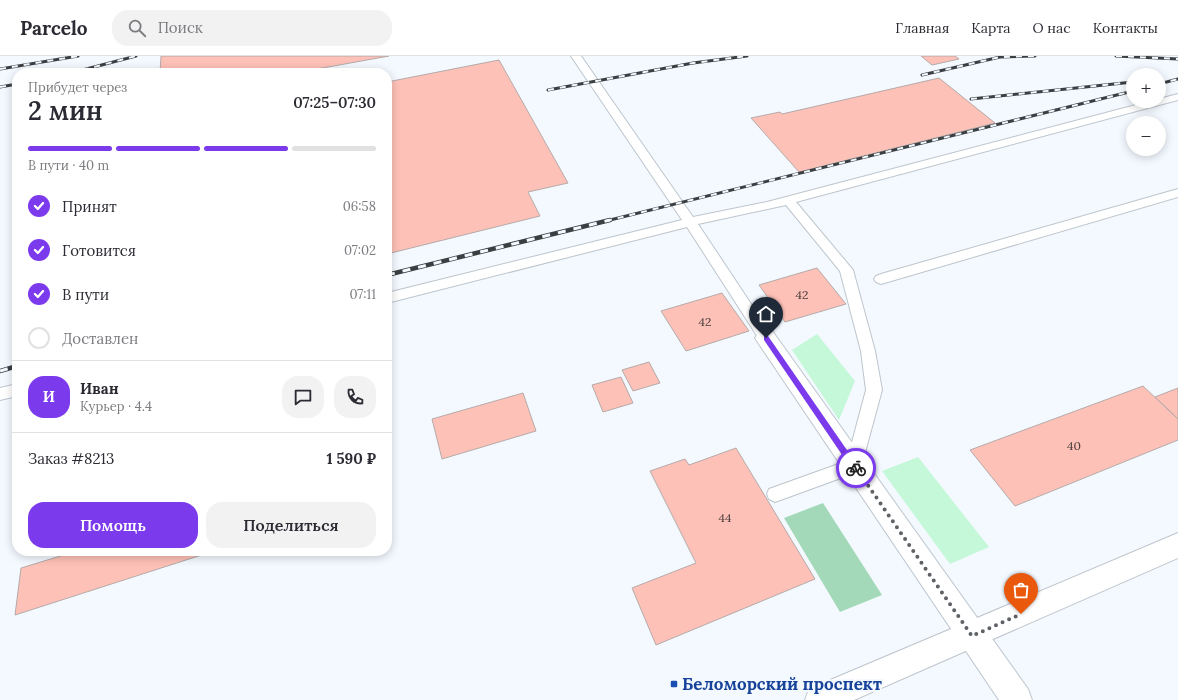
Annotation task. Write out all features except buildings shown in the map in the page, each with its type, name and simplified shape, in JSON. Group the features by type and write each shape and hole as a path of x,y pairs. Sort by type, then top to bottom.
{"street":[{"path":"766,338 1017,700"},
{"path":"820,700 972,636 1178,545"}],"lane":[{"path":"576,56 690,222 766,338"},
{"path":"392,297 690,222 788,200 1178,97"},
{"path":"881,278 1178,193"},
{"path":"775,494 854,466 874,390 861,322 846,270 788,200"},
{"path":"0,394 12,391"}],"green space":[{"path":"817,334 855,381 839,420 792,350"},
{"path":"918,457 989,547 950,564 882,471"},
{"path":"823,503 882,595 840,612 784,518"}],"railway":[{"path":"0,69 78,56"},
{"path":"90,68 136,56"},
{"path":"548,90 693,63 747,56"},
{"path":"922,75 1000,57 1035,56"},
{"path":"1116,56 1178,59"},
{"path":"1166,82 1178,79"},
{"path":"971,99 1126,83"},
{"path":"0,87 12,85"},
{"path":"606,221 1126,93"},
{"path":"392,274 610,220"},
{"path":"0,371 12,367"}],"way so far":[{"path":"856,468 972,636 1021,614"}],"place":[{"name":"Беломорский проспект","path":"674,684"}],"route":[{"path":"766,338 856,468"}]}
